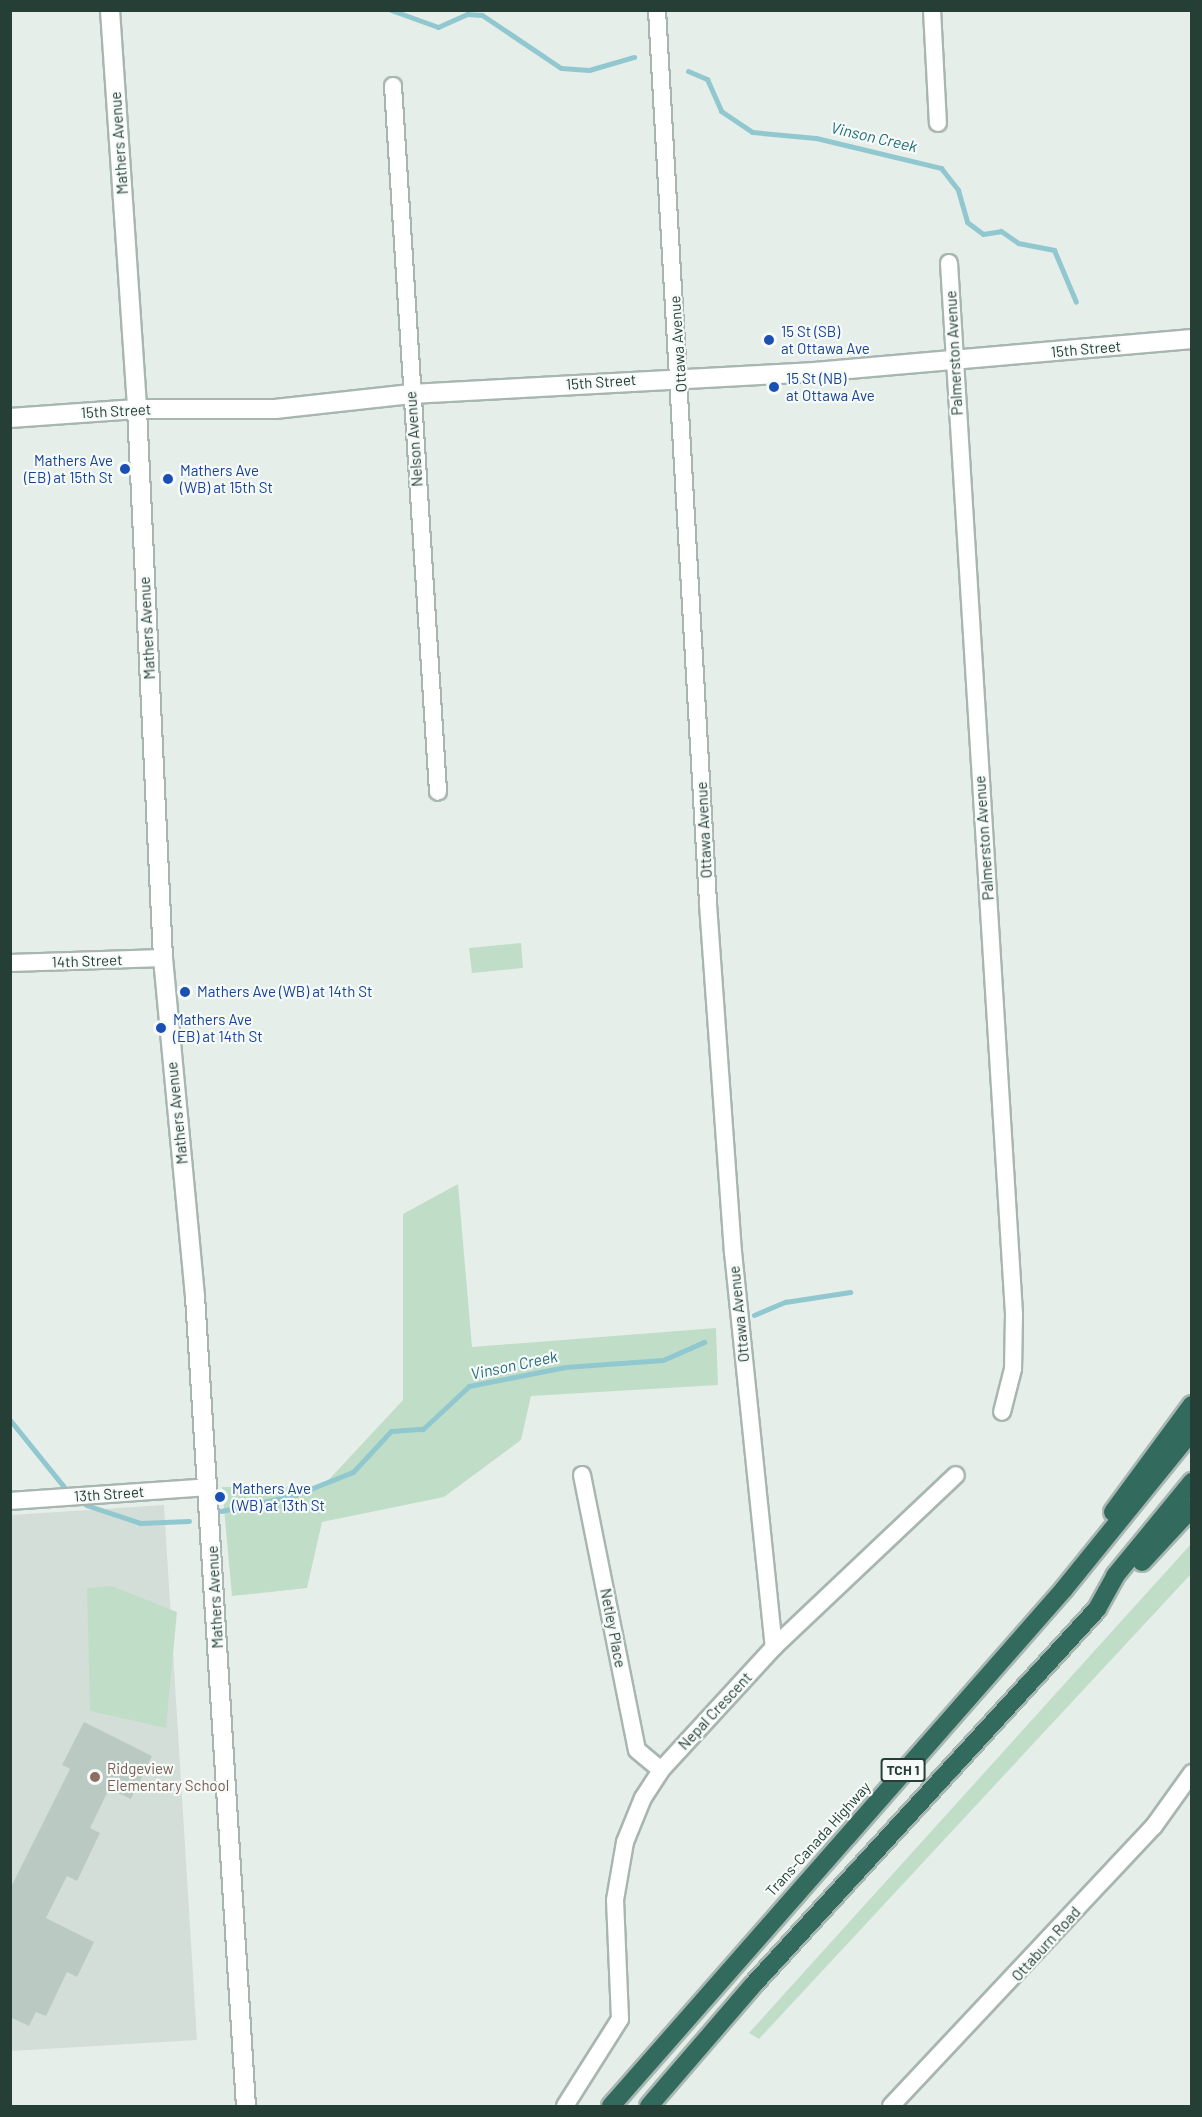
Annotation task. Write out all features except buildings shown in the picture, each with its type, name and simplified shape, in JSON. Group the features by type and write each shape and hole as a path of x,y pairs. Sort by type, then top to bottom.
{"highway":[{"path":"1018,1642 1191,1405"},
{"name":"Trans-Canada Highway","path":"611,2106 1018,1642 1191,1431"},
{"name":"TCH 1","path":"649,2106 753,1985 1097,1609 1115,1576 1191,1482"},
{"path":"1097,1609 1191,1508"}],"street":[{"name":"Mathers Avenue","path":"110,10 137,409 163,958 208,1487 246,2106"},
{"name":"Ottawa Avenue","path":"657,10 733,1252 774,1647"},
{"path":"932,10 938,123"},
{"name":"Nelson Avenue","path":"393,86 438,792"},
{"name":"Palmerston Avenue","path":"949,263 1014,1314 1013,1368 1002,1412"},
{"name":"15th Street","path":"10,418 137,409 275,409 411,394 954,360 1191,339"},
{"name":"14th Street","path":"10,963 163,958"},
{"name":"Nepal Crescent","path":"565,2106 620,2019 615,1900 625,1842 661,1770 774,1647 956,1475"},
{"name":"Netley Place","path":"582,1476 637,1750 661,1770"},
{"name":"13th Street","path":"10,1501 208,1487"},
{"name":"Ottaburn Road","path":"891,2106 1146,1834 1191,1773"}],"shaded area":[{"name":"Ridgeview Elementary School","path":"164,1505 197,2040 11,2051 11,1515"}],"green space":[{"path":"521,943 523,968 472,973 469,948"},
{"path":"458,1184 472,1347 716,1328 718,1385 531,1396 521,1440 444,1497 322,1522 307,1588 232,1596 222,1487 322,1487 403,1400 403,1214"},
{"path":"1191,1544 1191,1574 759,2039 749,2033"},
{"path":"112,1586 177,1612 166,1728 90,1711 87,1588"}],"waterway":[{"name":"Vinson Creek","path":"391,10 438,27 467,14 482,15 561,68 589,70 634,57"},
{"name":"Vinson Creek","path":"688,71 707,79 721,111 752,132 816,138 941,168 958,190 967,222 983,234 1001,231 1018,243 1054,250 1076,302"},
{"name":"Vinson Creek","path":"754,1315 785,1302 850,1292"},
{"name":"Vinson Creek","path":"221,1511 295,1495 353,1472 391,1431 423,1429 469,1386 565,1367 663,1360 704,1342"},
{"name":"Vinson Creek","path":"10,1420 64,1487"},
{"name":"Vinson Creek","path":"86,1505 140,1523 189,1521"}],"place":[{"name":"15 St (SB) at Ottawa Ave","path":"769,340"},
{"name":"15 St (NB) at Ottawa Ave","path":"774,387"},
{"name":"Mathers Ave (EB) at 15th St","path":"125,469"},
{"name":"Mathers Ave (WB) at 15th St","path":"168,479"},
{"name":"Mathers Ave (WB) at 14th St","path":"185,992"},
{"name":"Mathers Ave (EB) at 14th St","path":"161,1028"},
{"name":"Mathers Ave (WB) at 13th St","path":"220,1497"},
{"name":"Ridgeview Elementary School","path":"95,1777"}]}
